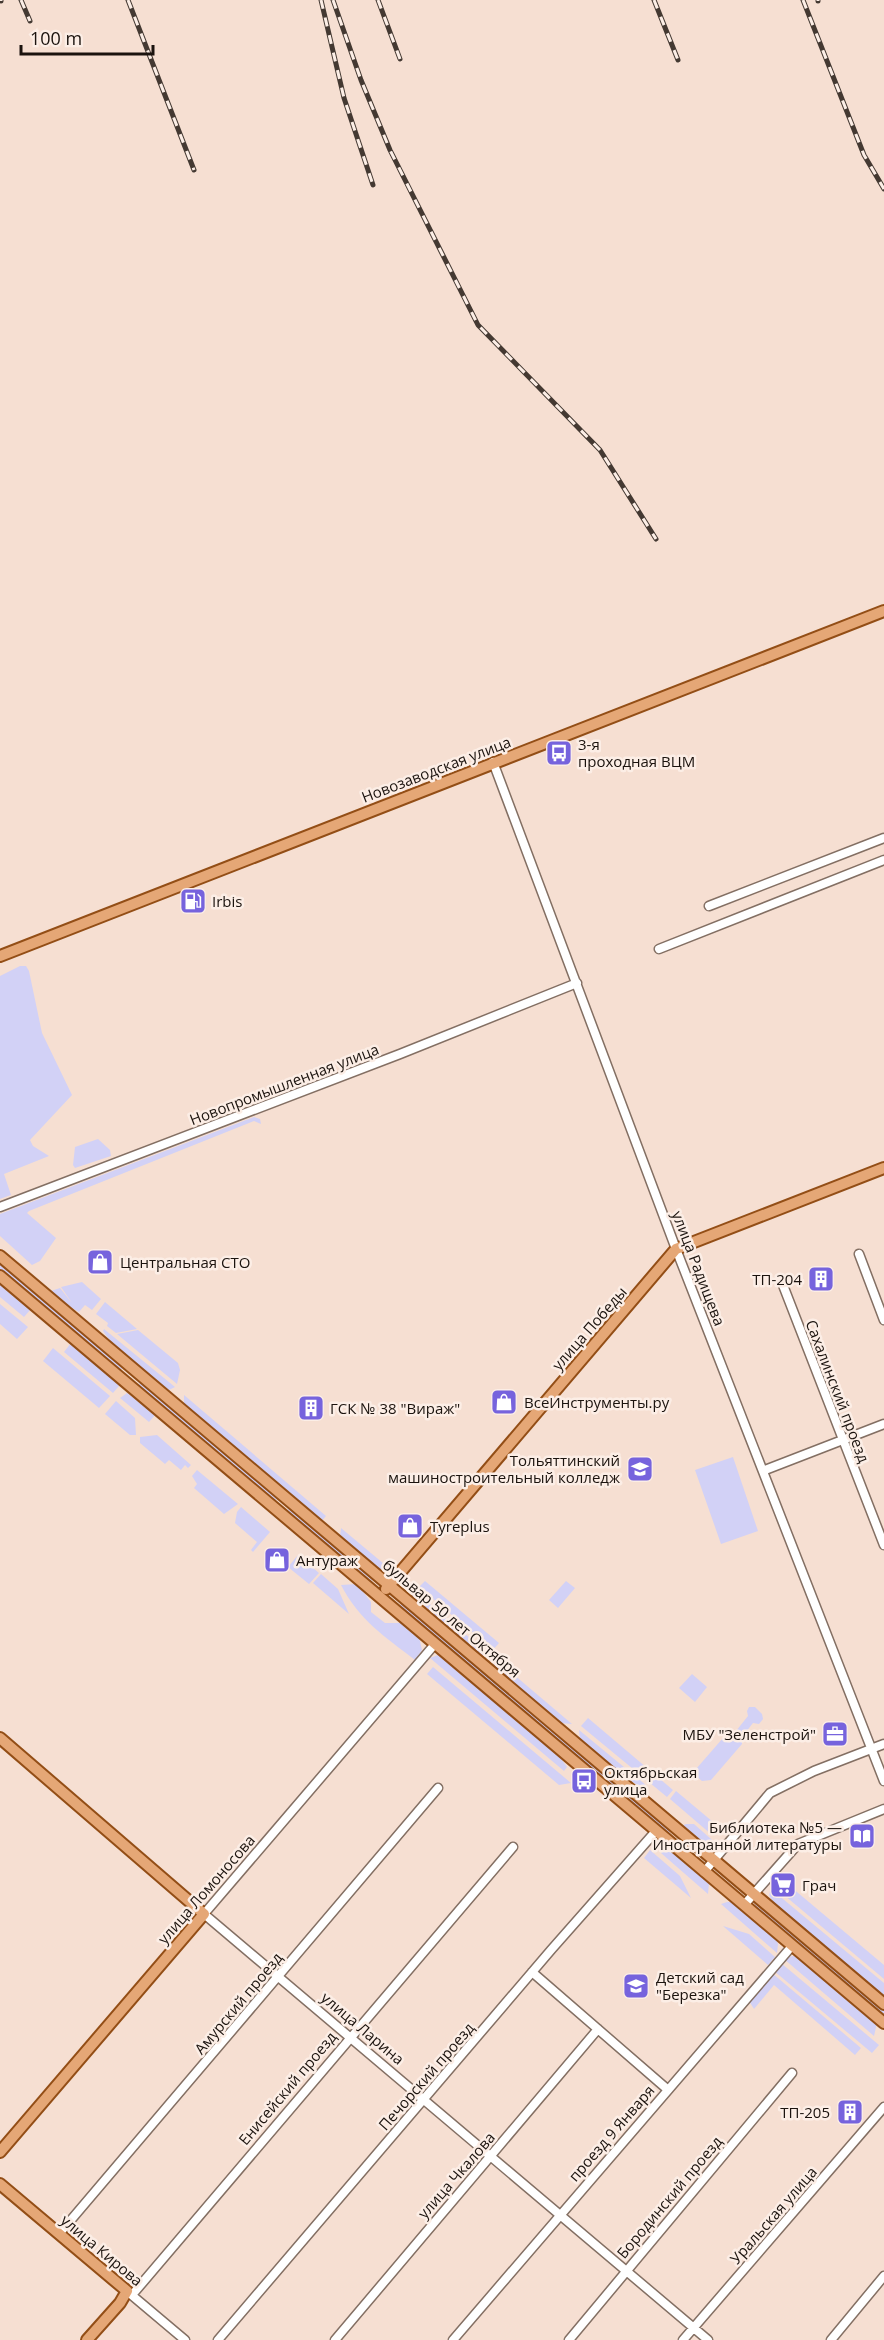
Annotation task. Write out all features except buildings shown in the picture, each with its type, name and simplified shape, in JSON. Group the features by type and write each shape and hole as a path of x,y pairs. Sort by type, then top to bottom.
{"main road":[{"name":"Новозаводская улица","path":"0,956 884,611"},
{"name":"улица Победы","path":"380,1596 676,1249 884,1168"},
{"name":"бульвар 50 лет Октября","path":"0,1256 884,2004"},
{"name":"бульвар 50 лет Октября","path":"0,1276 884,2023"},
{"path":"128,1383 138,1373"},
{"path":"277,1509 287,1498"},
{"name":"улица Ларина","path":"0,1738 204,1914"},
{"name":"улица Ломоносова","path":"0,2152 204,1914"},
{"name":"улица Кирова","path":"0,2184 129,2293"},
{"name":"Енисейский проезд","path":"87,2340 129,2293"}],"street":[{"name":"улица Радищева","path":"493,762 676,1249 765,1470 884,1781"},
{"path":"709,906 884,838"},
{"path":"659,949 884,860"},
{"name":"Новопромышленная улица","path":"0,1207 389,1059 577,983"},
{"path":"859,1254 884,1320"},
{"name":"Сахалинский проезд","path":"781,1280 884,1545"},
{"path":"765,1470 884,1425"},
{"name":"улица Ломоносова","path":"204,1914 435,1644"},
{"path":"704,1872 770,1793 789,1782 884,1744"},
{"name":"Амурский проезд","path":"59,2234 438,1788"},
{"path":"744,1905 798,1844 884,1809"},
{"name":"Печорский проезд","path":"218,2340 532,1972 656,1831"},
{"name":"Енисейский проезд","path":"129,2293 513,1847"},
{"name":"улица Ларина","path":"204,1914 708,2340"},
{"name":"проезд 9 Января","path":"453,2340 559,2214 792,1946"},
{"path":"532,1972 667,2089"},
{"name":"улица Чкалова","path":"335,2340 489,2155 517,2129 598,2029"},
{"name":"Бородинский проезд","path":"569,2340 792,2073"},
{"name":"Уральская улица","path":"683,2340 884,2107"},
{"path":"831,2340 884,2276"},
{"name":"улица Кирова","path":"129,2293 185,2340"}],"shaded area":[{"path":"20,966 26,966 29,971 42,1033 72,1095 30,1140 33,1146 49,1156 4,1174 11,1195 0,1199 0,976"},
{"path":"254,1117 260,1119 261,1124 254,1121 29,1211 27,1213 56,1238 40,1261 32,1265 0,1236 0,1214"},
{"path":"98,1139 110,1150 111,1156 75,1168 73,1165 75,1147"},
{"path":"0,1261 122,1365 122,1369 116,1368 0,1270"},
{"path":"82,1282 101,1299 92,1310 85,1305 79,1312 65,1304 51,1291 60,1288 72,1303 61,1287"},
{"path":"0,1283 31,1309 24,1317 0,1297"},
{"path":"105,1302 137,1329 116,1333 107,1326 108,1323 96,1314"},
{"path":"0,1304 28,1327 17,1339 0,1324"},
{"path":"104,1329 175,1387 169,1390 164,1388 113,1345 103,1331"},
{"path":"138,1330 178,1363 180,1370 177,1384 117,1334"},
{"path":"71,1343 118,1382 119,1386 113,1393 64,1352"},
{"path":"53,1348 110,1396 99,1408 43,1361"},
{"path":"141,1382 277,1497 276,1500 272,1500 137,1386"},
{"path":"127,1393 156,1414 149,1422 120,1398"},
{"path":"184,1395 326,1516 321,1522 184,1405"},
{"path":"116,1401 135,1418 136,1435 130,1435 105,1414"},
{"path":"157,1435 191,1465 188,1468 185,1465 181,1470 169,1460 165,1464 140,1443 140,1437"},
{"path":"733,1457 758,1531 721,1544 695,1470"},
{"path":"197,1470 238,1504 224,1514 194,1488 197,1484 192,1476"},
{"path":"241,1507 270,1532 253,1552 251,1550 257,1542 235,1523 237,1512"},
{"path":"290,1508 372,1576 372,1581 288,1513 287,1510"},
{"path":"341,1528 396,1574 384,1574 340,1537"},
{"path":"298,1555 319,1573 309,1584 288,1567"},
{"path":"321,1574 338,1589 349,1614 313,1583"},
{"path":"425,1581 499,1643 493,1650 419,1587"},
{"path":"566,1581 575,1588 558,1608 549,1600"},
{"path":"357,1584 371,1602 371,1612 385,1623 402,1623 419,1637 422,1650 415,1660 364,1618 341,1585"},
{"path":"412,1589 490,1655 478,1655 413,1601"},
{"path":"404,1604 672,1830 667,1835 399,1607"},
{"path":"438,1655 557,1753 567,1767 564,1771 430,1658"},
{"path":"494,1658 572,1724 560,1723 495,1669"},
{"path":"433,1667 571,1783 559,1785 427,1674"},
{"path":"692,1674 707,1687 695,1702 679,1688"},
{"path":"749,1707 755,1707 762,1714 763,1719 759,1724 753,1723 742,1737 742,1744 711,1780 702,1781 696,1776 696,1769 730,1730 736,1731 748,1716"},
{"path":"588,1718 673,1790 667,1797 581,1726"},
{"path":"579,1730 647,1786 645,1789 625,1778 580,1741"},
{"path":"676,1791 719,1827 712,1835 670,1799"},
{"path":"694,1824 719,1846 704,1844 682,1826"},
{"path":"666,1847 709,1883 708,1894 661,1853"},
{"path":"650,1850 680,1876 691,1898 644,1858"},
{"path":"791,1887 884,1965 884,1979 784,1895"},
{"path":"771,1889 884,1983 884,1998 774,1904 769,1895"},
{"path":"733,1902 776,1938 777,1953 721,1904"},
{"path":"755,1904 884,2010 884,2017 754,1907"},
{"path":"723,1926 749,1934 775,1957 768,1965"},
{"path":"796,1955 877,2023 874,2036 784,1959"},
{"path":"781,1963 879,2045 872,2053 774,1971"},
{"path":"772,1973 861,2048 855,2055 774,1985 754,2009 749,2001"}],"railway":[{"path":"21,0 30,21"},
{"path":"128,0 194,170"},
{"path":"321,0 344,98 373,185"},
{"path":"333,0 361,80 390,150 478,325 600,450 656,539"},
{"path":"378,0 400,59"},
{"path":"654,0 678,60"},
{"path":"803,0 864,155 884,189"}],"place":[{"name":"3-я проходная ВЦМ","path":"559,753"},
{"name":"Irbis","path":"193,901"},
{"name":"Центральная СТО","path":"100,1262"},
{"name":"ТП-204","path":"821,1279"},
{"name":"ВсеИнструменты.ру","path":"504,1402"},
{"name":"ГСК № 38 \"Вираж\"","path":"311,1408"},
{"name":"Тольяттинский машиностроительный колледж","path":"640,1469"},
{"name":"Tyreplus","path":"410,1526"},
{"name":"Антураж","path":"277,1560"},
{"name":"МБУ \"Зеленстрой\"","path":"835,1734"},
{"name":"Октябрьская улица","path":"584,1781"},
{"name":"Библиотека №5 — Иностранной литературы","path":"862,1836"},
{"name":"Грач","path":"783,1885"},
{"name":"Детский сад \"Березка\"","path":"636,1986"},
{"name":"ТП-205","path":"850,2112"}]}
